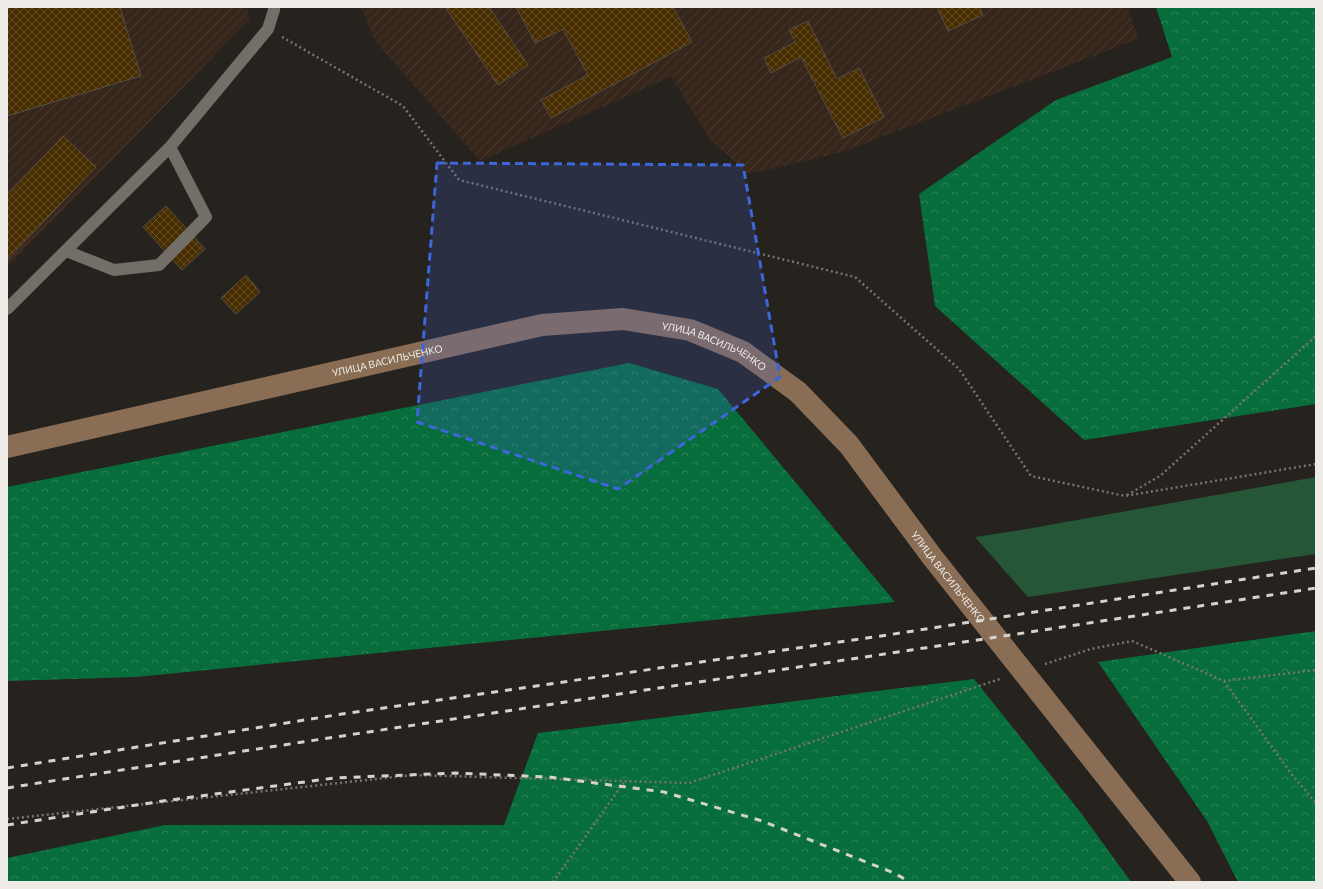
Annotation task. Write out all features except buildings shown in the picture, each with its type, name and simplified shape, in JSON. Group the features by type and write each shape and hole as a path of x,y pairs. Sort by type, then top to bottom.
{"main road":[{"name":"УЛИЦА ВАСИЛЬЧЕНКО","path":"7,447 542,325 623,319 690,330 743,352 798,392 849,445 933,558 1190,882"}],"lane":[{"path":"7,309 170,147 268,29 274,7"},
{"path":"66,250 114,270 159,265 206,217 170,147"}],"path":[{"path":"268,29 403,106 459,180 855,277 959,369 1031,476 1125,496 1316,464"},
{"path":"1125,496 1160,476 1316,336"},
{"path":"1039,666 1091,649 1132,641 1224,681 1316,670"},
{"path":"7,819 413,776 688,782 1002,678"},
{"path":"1224,681 1293,776 1316,803"},
{"path":"553,882 625,781"}],"highlighted area":[{"path":"437,163 743,165 780,377 618,489 417,422"}],"shaded area":[{"path":"7,7 247,7 250,19 7,268"},
{"path":"361,7 1128,7 1138,39 843,152 749,174 711,141 671,77 480,161 375,41"}],"green space":[{"path":"1156,7 1316,7 1316,404 1084,440 935,306 919,194 1056,100 1172,57"},
{"path":"629,363 718,389 895,602 136,677 7,681 7,487"},
{"path":"1316,477 1316,554 1028,597 975,537 1027,529"},
{"path":"1316,631 1316,882 1238,882 1207,821 1098,662"},
{"path":"974,679 1081,813 1131,882 7,882 7,858 165,825 504,825 538,733"}],"railway":[{"path":"7,768 342,714 881,636 1316,568"},
{"path":"7,788 1316,588"},
{"path":"7,825 163,801 334,778 455,773 549,777 664,792 762,821 894,873 910,882"}]}
